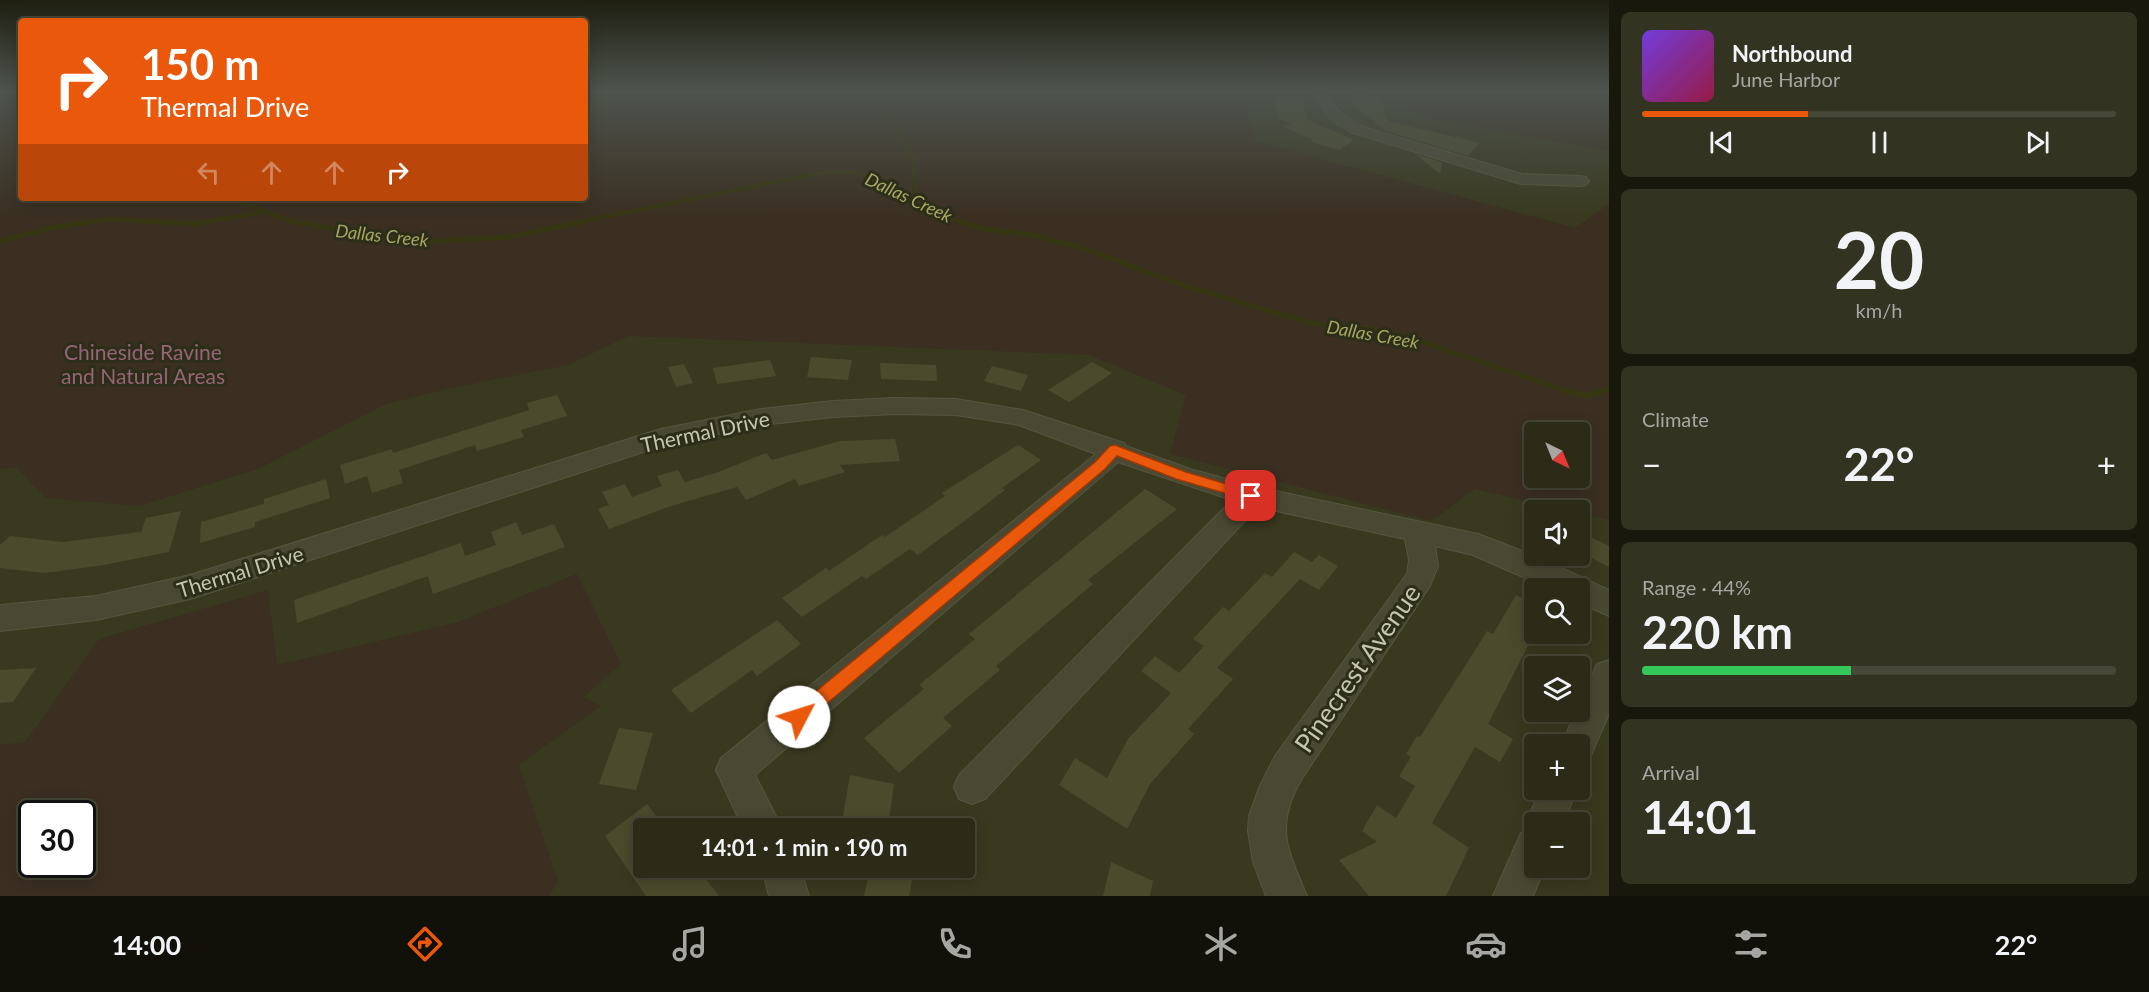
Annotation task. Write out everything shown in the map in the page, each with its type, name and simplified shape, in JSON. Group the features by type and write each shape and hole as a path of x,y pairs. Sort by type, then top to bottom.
{"street":[{"path":"1364,132 1521,179 1580,181"},
{"name":"Thermal Drive","path":"0,618 86,610 157,596 661,437 761,417 868,407 956,407 1023,418 1181,475 1251,496 1466,542 1492,550 1554,578"},
{"path":"758,818 734,770 1100,465 1115,450"},
{"path":"972,787 1251,496"},
{"name":"Pinecrest Avenue","path":"1287,896 1268,847 1267,809 1275,788 1288,768 1420,578 1424,556 1416,531"},
{"name":"Thermal Drive","path":"1590,595 1609,604"},
{"path":"1583,734 1609,674"},
{"path":"1513,896 1524,870"},
{"path":"784,878 789,896"}],"green space":[{"name":"Chineside Ravine and Natural Areas","path":"0,132 18,132 18,201 588,201 588,132 1253,132 1256,141 1575,228 1609,204 1609,520 1590,515 1590,500 1524,500 1475,489 1432,521 1170,454 1186,395 1089,355 628,336 568,365 447,389 386,404 258,469 139,506 46,498 16,467 0,469"},
{"path":"1503,132 1609,132 1609,151"},
{"path":"577,574 621,664 584,697 601,706 519,765 558,881 549,896 0,896 0,745 25,742 99,639 268,590 277,665 458,622"}],"building":[{"path":"1295,132 1335,132 1354,140 1339,150 1310,142 1313,140"},
{"path":"1389,132 1433,132 1480,143 1468,156"},
{"path":"1415,154 1442,162 1440,174"},
{"path":"811,357 852,360 848,380 807,377"},
{"path":"770,360 776,376 717,384 713,368"},
{"path":"1092,362 1112,373 1069,402 1048,390"},
{"path":"880,363 936,365 937,381 881,379"},
{"path":"684,364 693,383 676,387 668,367"},
{"path":"992,366 1028,375 1021,391 984,381"},
{"path":"557,395 567,416 521,430 524,437 477,451 475,445 399,470 403,483 372,493 367,476 345,484 340,465 392,449 393,453 529,410 527,403"},
{"path":"895,439 900,461 840,465 845,472 799,486 795,479 746,500 737,487 671,506 609,529 598,509 609,505 602,492 625,484 632,497 662,486 657,476 678,470 685,482 716,473 766,453 772,460 840,441"},
{"path":"1018,445 1041,460 918,555 910,549 866,579 862,576 802,617 782,598 826,568 829,571 882,535 885,537 945,496 942,493"},
{"path":"326,479 330,498 255,522 255,527 200,543 201,522 264,504 264,499"},
{"path":"1145,489 1177,509 1088,580 1093,584 996,666 1000,670 943,718 952,726 899,773 864,738 924,689 919,685 975,639 969,634"},
{"path":"181,511 169,552 104,565 44,573 0,568 0,545 10,536 62,542 141,532 146,518"},
{"path":"516,522 522,535 554,524 565,547 433,594 428,576 297,623 294,600 461,543 465,556 496,545 491,532"},
{"path":"1590,537 1609,546 1609,567 1590,557"},
{"path":"1294,552 1312,562 1319,555 1338,566 1319,590 1300,579 1217,668 1233,679 1188,729 1194,734 1150,784 1127,829 1059,785 1075,758 1107,778 1128,739 1171,693 1141,671 1155,656 1179,673 1204,646 1193,639 1223,607 1229,611 1265,573 1272,577"},
{"path":"1516,595 1524,599 1524,644 1529,644 1488,724 1513,739 1500,762 1475,747 1432,823 1469,848 1446,896 1369,896 1339,860 1377,842 1362,831 1377,805 1396,818 1415,786 1399,776 1411,757 1406,754 1417,736 1420,737 1487,631 1493,634"},
{"path":"777,620 801,644 757,676 752,670 691,713 671,690"},
{"path":"36,668 13,702 0,703 0,670"},
{"path":"619,728 653,733 636,790 599,784"},
{"path":"850,775 894,784 889,818 843,818"},
{"path":"647,804 658,818 633,818 633,877 605,836"},
{"path":"1111,862 1153,881 1150,896 1103,896"},
{"path":"634,878 705,878 719,896 646,896"},
{"path":"868,878 912,880 909,896 864,896"}],"waterway":[{"path":"899,132 914,160 916,202"},
{"name":"Dallas Creek","path":"580,222 819,173 855,172 872,177 899,195 916,202"},
{"name":"Dallas Creek","path":"239,201 291,221"},
{"name":"Dallas Creek","path":"916,202 963,222"},
{"path":"203,222 266,212"},
{"path":"86,222 108,219 167,222"},
{"path":"0,241 50,228 96,221"},
{"path":"141,221 194,224 212,221"},
{"name":"Dallas Creek","path":"291,221 416,242 509,237 587,221"},
{"name":"Dallas Creek","path":"958,221 984,229 1034,235 1089,250 1185,286 1310,323 1366,328 1408,337 1570,392"},
{"name":"Dallas Creek","path":"1598,392 1609,389"},
{"name":"Dallas Creek","path":"1566,391 1570,392"},
{"name":"Dallas Creek","path":"1570,392 1586,396 1603,391"}],"route":[{"path":"799,717 1115,450 1181,475 1251,496"}]}
